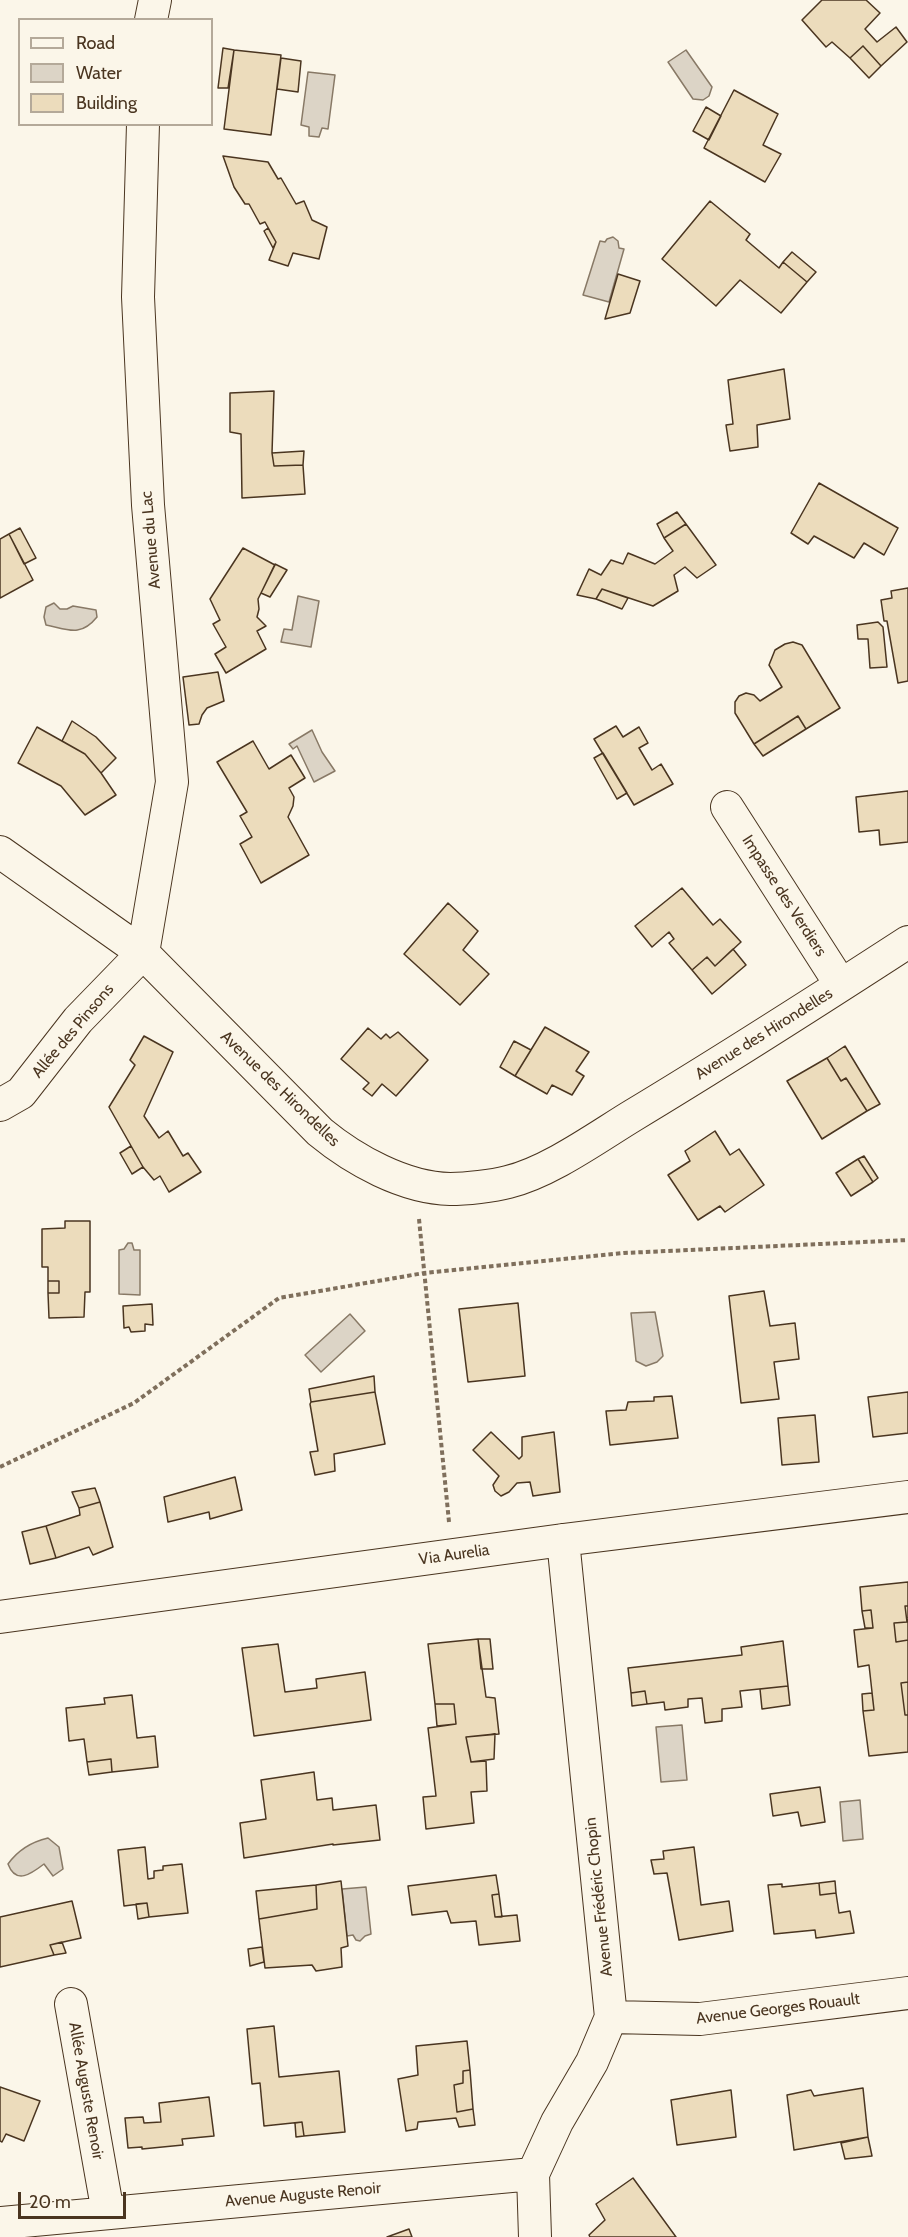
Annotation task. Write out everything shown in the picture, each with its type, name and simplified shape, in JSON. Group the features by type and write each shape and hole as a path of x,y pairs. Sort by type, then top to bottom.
{"street":[{"path":"152,18 155,0"},
{"name":"Avenue du Lac","path":"142,953 172,782 148,505 139,308 143,126"},
{"name":"Impasse des Verdiers","path":"727,807 842,985"},
{"name":"Avenue des Hirondelles","path":"0,852 142,953 328,1139 360,1161 384,1173 416,1183 450,1189 509,1182 559,1160 687,1083 908,942"},
{"name":"Allée des Pinsons","path":"0,1105 21,1093 78,1020 142,953"},
{"name":"Via Aurelia","path":"0,1617 563,1540 908,1497"},
{"name":"Avenue Frédéric Chopin","path":"535,2237 533,2175 557,2122 592,2062 611,2017 563,1540"},
{"name":"Avenue Georges Rouault","path":"611,2017 700,2019 908,1993"},
{"name":"Allée Auguste Renoir","path":"71,2004 108,2213"},
{"name":"Avenue Auguste Renoir","path":"2,2223 533,2175"}],"path":[{"path":"416,1183 452,1556"},
{"path":"0,1467 134,1403 279,1298 424,1273 624,1253 908,1240"}],"water":[{"path":"686,50 712,87 709,96 703,100 693,99 668,62"},
{"path":"308,72 335,75 328,129 322,128 319,137 309,136 309,127 301,125"},
{"path":"613,237 618,241 619,248 624,249 609,302 583,295 600,241 605,242"},
{"path":"298,596 319,601 311,647 281,642 284,629 292,630"},
{"path":"54,603 60,609 73,606 96,610 97,617 91,624 79,630 46,625 44,617 46,607"},
{"path":"312,730 322,752 335,771 314,782 297,746 293,749 289,744"},
{"path":"128,1243 132,1243 134,1250 140,1250 140,1295 119,1294 119,1250 124,1249"},
{"path":"655,1312 663,1356 657,1362 646,1366 636,1361 631,1313"},
{"path":"350,1314 365,1331 321,1372 305,1355"},
{"path":"682,1725 687,1780 661,1782 656,1727"},
{"path":"860,1800 863,1839 843,1841 840,1802"},
{"path":"48,1838 59,1847 63,1869 53,1876 44,1864 24,1876 19,1876 11,1870 8,1864 16,1855 31,1844"},
{"path":"366,1887 371,1934 360,1941 356,1940 353,1935 347,1936 342,1889"}],"building":[{"path":"822,0 866,0 880,13 865,29 877,42 896,27 907,42 881,66 863,46 850,58 832,42 826,47 802,20"},
{"path":"863,46 881,66 869,78 850,58"},
{"path":"223,48 234,50 228,88 218,88"},
{"path":"234,50 281,55 271,135 224,129"},
{"path":"281,58 301,61 298,92 277,89"},
{"path":"734,90 778,114 763,145 781,154 765,182 704,148"},
{"path":"706,107 721,116 709,140 693,131"},
{"path":"223,156 268,162 278,179 281,178 296,204 304,201 312,220 327,227 319,259 293,253 288,266 269,260 276,242 265,222 260,224 249,204 245,204 234,187"},
{"path":"710,201 750,234 746,240 779,268 783,262 807,282 781,313 740,280 716,306 662,259"},
{"path":"268,228 276,242 273,248 264,231"},
{"path":"792,252 816,272 807,282 783,262"},
{"path":"618,274 640,281 630,313 605,319"},
{"path":"784,369 790,419 757,425 758,447 730,451 726,425 733,424 728,380"},
{"path":"274,391 272,453 274,466 303,465 305,494 242,498 241,434 230,432 230,393"},
{"path":"304,451 303,465 274,466 272,453"},
{"path":"819,483 898,528 884,555 864,543 854,558 814,536 808,544 791,533"},
{"path":"677,512 686,524 664,538 657,524"},
{"path":"686,524 716,565 697,578 685,567 674,575 678,591 653,606 602,589 596,599 577,595 589,569 601,575 611,560 623,564 628,553 655,564 673,551 664,538"},
{"path":"20,528 36,558 24,564 9,534"},
{"path":"9,534 33,580 0,598 0,539"},
{"path":"243,548 275,565 258,599 257,617 266,626 257,631 266,649 226,673 215,654 226,647 213,624 220,620 210,599"},
{"path":"275,564 287,570 270,597 261,593"},
{"path":"908,588 908,681 898,683 881,600 892,598 891,591"},
{"path":"602,589 628,598 622,609 596,599"},
{"path":"878,622 883,627 887,667 870,668 868,639 858,639 857,625"},
{"path":"793,642 802,645 840,708 806,729 798,716 754,744 735,713 735,702 739,696 746,693 754,695 760,701 782,687 769,665 775,650"},
{"path":"218,672 224,701 207,708 199,724 189,725 183,677"},
{"path":"798,716 806,729 763,756 754,744"},
{"path":"72,721 96,737 116,758 101,773 85,754 62,741"},
{"path":"616,726 623,737 639,727 648,743 639,748 652,770 661,764 673,784 634,805 594,739"},
{"path":"37,727 85,754 116,795 85,815 61,786 18,763"},
{"path":"253,741 269,769 291,755 305,778 289,788 294,797 288,817 309,855 261,883 240,844 252,837 240,816 247,812 217,762"},
{"path":"603,753 627,793 617,799 594,758"},
{"path":"908,791 908,842 880,845 879,830 859,832 856,797"},
{"path":"682,888 713,925 720,919 741,942 715,966 707,957 692,970 669,943 674,939 669,932 652,947 635,926"},
{"path":"448,903 478,931 463,950 489,974 460,1005 404,954"},
{"path":"733,949 746,965 712,994 692,970 707,957 715,966"},
{"path":"545,1027 589,1052 576,1071 584,1076 572,1095 552,1085 547,1094 515,1076"},
{"path":"368,1028 381,1039 386,1034 390,1038 398,1032 428,1060 396,1096 382,1084 372,1096 363,1089 369,1083 341,1059"},
{"path":"144,1036 173,1052 144,1116 159,1138 168,1131 183,1156 188,1153 201,1172 169,1192 160,1176 154,1180 143,1167 109,1107 135,1065 130,1060"},
{"path":"514,1041 531,1050 515,1076 500,1067"},
{"path":"845,1046 880,1104 867,1111 846,1078 841,1081 827,1058"},
{"path":"827,1058 841,1081 846,1078 867,1111 822,1139 787,1081"},
{"path":"715,1131 730,1155 739,1149 764,1185 725,1212 720,1206 698,1220 668,1175 690,1161 685,1151"},
{"path":"131,1146 143,1167 132,1174 120,1153"},
{"path":"864,1156 878,1178 873,1182 858,1159"},
{"path":"858,1159 873,1182 851,1196 836,1173"},
{"path":"65,1221 90,1221 90,1292 85,1292 84,1317 49,1318 48,1293 59,1293 59,1281 48,1281 48,1267 42,1267 42,1229 65,1228"},
{"path":"48,1281 59,1281 59,1293 48,1293"},
{"path":"764,1291 770,1326 795,1323 799,1359 774,1362 779,1399 741,1403 729,1296"},
{"path":"518,1303 525,1376 468,1382 459,1309"},
{"path":"152,1304 153,1325 145,1324 145,1331 131,1332 129,1327 124,1328 123,1306"},
{"path":"374,1376 375,1392 311,1402 309,1389"},
{"path":"375,1392 385,1444 334,1454 335,1471 315,1475 310,1452 318,1451 311,1402"},
{"path":"908,1392 908,1433 873,1437 868,1397"},
{"path":"672,1396 678,1438 610,1445 606,1411 626,1410 628,1402 654,1401 654,1397"},
{"path":"815,1415 819,1462 782,1465 778,1418"},
{"path":"491,1432 519,1459 522,1456 522,1437 554,1432 560,1492 533,1496 530,1482 517,1483 509,1492 501,1496 495,1491 493,1485 499,1476 473,1450"},
{"path":"235,1477 242,1510 210,1519 209,1512 168,1522 164,1497"},
{"path":"95,1488 100,1502 79,1508 72,1492"},
{"path":"100,1502 113,1547 93,1555 89,1547 56,1558 46,1526 80,1515 79,1508"},
{"path":"46,1526 56,1558 30,1564 22,1532"},
{"path":"908,1582 908,1606 905,1606 907,1622 894,1623 896,1642 908,1640 908,1682 901,1683 905,1715 908,1715 908,1752 869,1756 863,1711 874,1710 869,1665 858,1667 854,1630 873,1628 871,1610 862,1611 860,1587"},
{"path":"905,1606 908,1606 908,1640 896,1642 894,1623 907,1622"},
{"path":"871,1610 873,1628 865,1628 862,1611"},
{"path":"478,1639 490,1639 493,1669 481,1669"},
{"path":"478,1639 486,1697 495,1698 499,1734 466,1737 471,1762 486,1761 487,1791 471,1792 474,1823 426,1829 423,1797 436,1796 428,1728 456,1724 454,1704 435,1704 428,1644"},
{"path":"783,1641 788,1686 740,1691 742,1707 722,1709 722,1721 705,1723 702,1698 688,1699 688,1707 665,1710 664,1702 647,1704 645,1691 631,1693 628,1668 742,1655 741,1647"},
{"path":"278,1644 285,1692 317,1688 316,1679 365,1672 371,1720 254,1736 242,1648"},
{"path":"908,1682 908,1715 905,1715 901,1683"},
{"path":"788,1686 790,1705 762,1709 760,1689"},
{"path":"645,1691 647,1704 632,1706 631,1693"},
{"path":"872,1693 874,1710 863,1711 862,1694"},
{"path":"132,1695 137,1738 155,1736 158,1767 112,1772 111,1759 87,1762 84,1739 69,1741 66,1708 105,1704 104,1698"},
{"path":"435,1704 454,1704 456,1724 437,1726"},
{"path":"495,1734 494,1759 471,1762 466,1737"},
{"path":"111,1759 112,1772 89,1775 87,1762"},
{"path":"314,1772 317,1800 332,1798 333,1810 376,1805 380,1840 333,1844 244,1858 240,1823 266,1819 261,1780"},
{"path":"820,1787 825,1822 801,1826 798,1812 773,1816 770,1794"},
{"path":"145,1847 148,1879 154,1878 154,1871 163,1870 163,1866 182,1864 188,1913 149,1917 147,1903 124,1906 118,1850"},
{"path":"694,1847 701,1905 729,1901 733,1931 679,1940 667,1873 654,1874 651,1860 664,1859 663,1851"},
{"path":"496,1875 499,1894 492,1895 495,1917 517,1915 520,1941 479,1945 476,1921 451,1923 447,1911 412,1915 408,1886"},
{"path":"341,1881 348,1946 341,1948 342,1967 316,1971 312,1965 265,1968 259,1919 317,1909 316,1885"},
{"path":"835,1881 836,1893 820,1895 819,1883"},
{"path":"819,1883 820,1895 836,1893 839,1913 850,1911 854,1933 816,1938 815,1930 774,1934 768,1885 782,1884 782,1887"},
{"path":"316,1885 317,1909 259,1919 256,1891"},
{"path":"499,1894 502,1917 495,1917 492,1895"},
{"path":"72,1901 81,1938 50,1945 54,1955 0,1967 0,1917"},
{"path":"147,1903 149,1917 138,1919 136,1904"},
{"path":"62,1942 66,1953 54,1955 50,1945"},
{"path":"262,1947 264,1962 250,1966 248,1949"},
{"path":"274,2026 279,2077 339,2071 345,2132 304,2136 302,2122 264,2126 260,2083 252,2084 247,2029"},
{"path":"467,2041 470,2070 463,2071 463,2083 454,2085 457,2112 473,2109 475,2125 459,2127 456,2118 418,2122 417,2129 406,2131 398,2079 418,2075 416,2046"},
{"path":"470,2070 473,2109 457,2112 454,2085 463,2083 463,2071"},
{"path":"0,2087 40,2101 24,2141 6,2134 2,2142 0,2141"},
{"path":"863,2088 868,2137 794,2150 787,2095 811,2090 814,2096"},
{"path":"731,2090 736,2137 677,2145 671,2100"},
{"path":"209,2097 214,2136 182,2139 183,2145 128,2148 125,2118 143,2117 144,2123 161,2122 159,2103"},
{"path":"302,2122 304,2136 296,2137 295,2123"},
{"path":"868,2137 872,2156 845,2159 841,2143"},
{"path":"633,2178 676,2237 590,2237 589,2235 605,2220 596,2204"},
{"path":"409,2229 412,2237 387,2237"}]}
